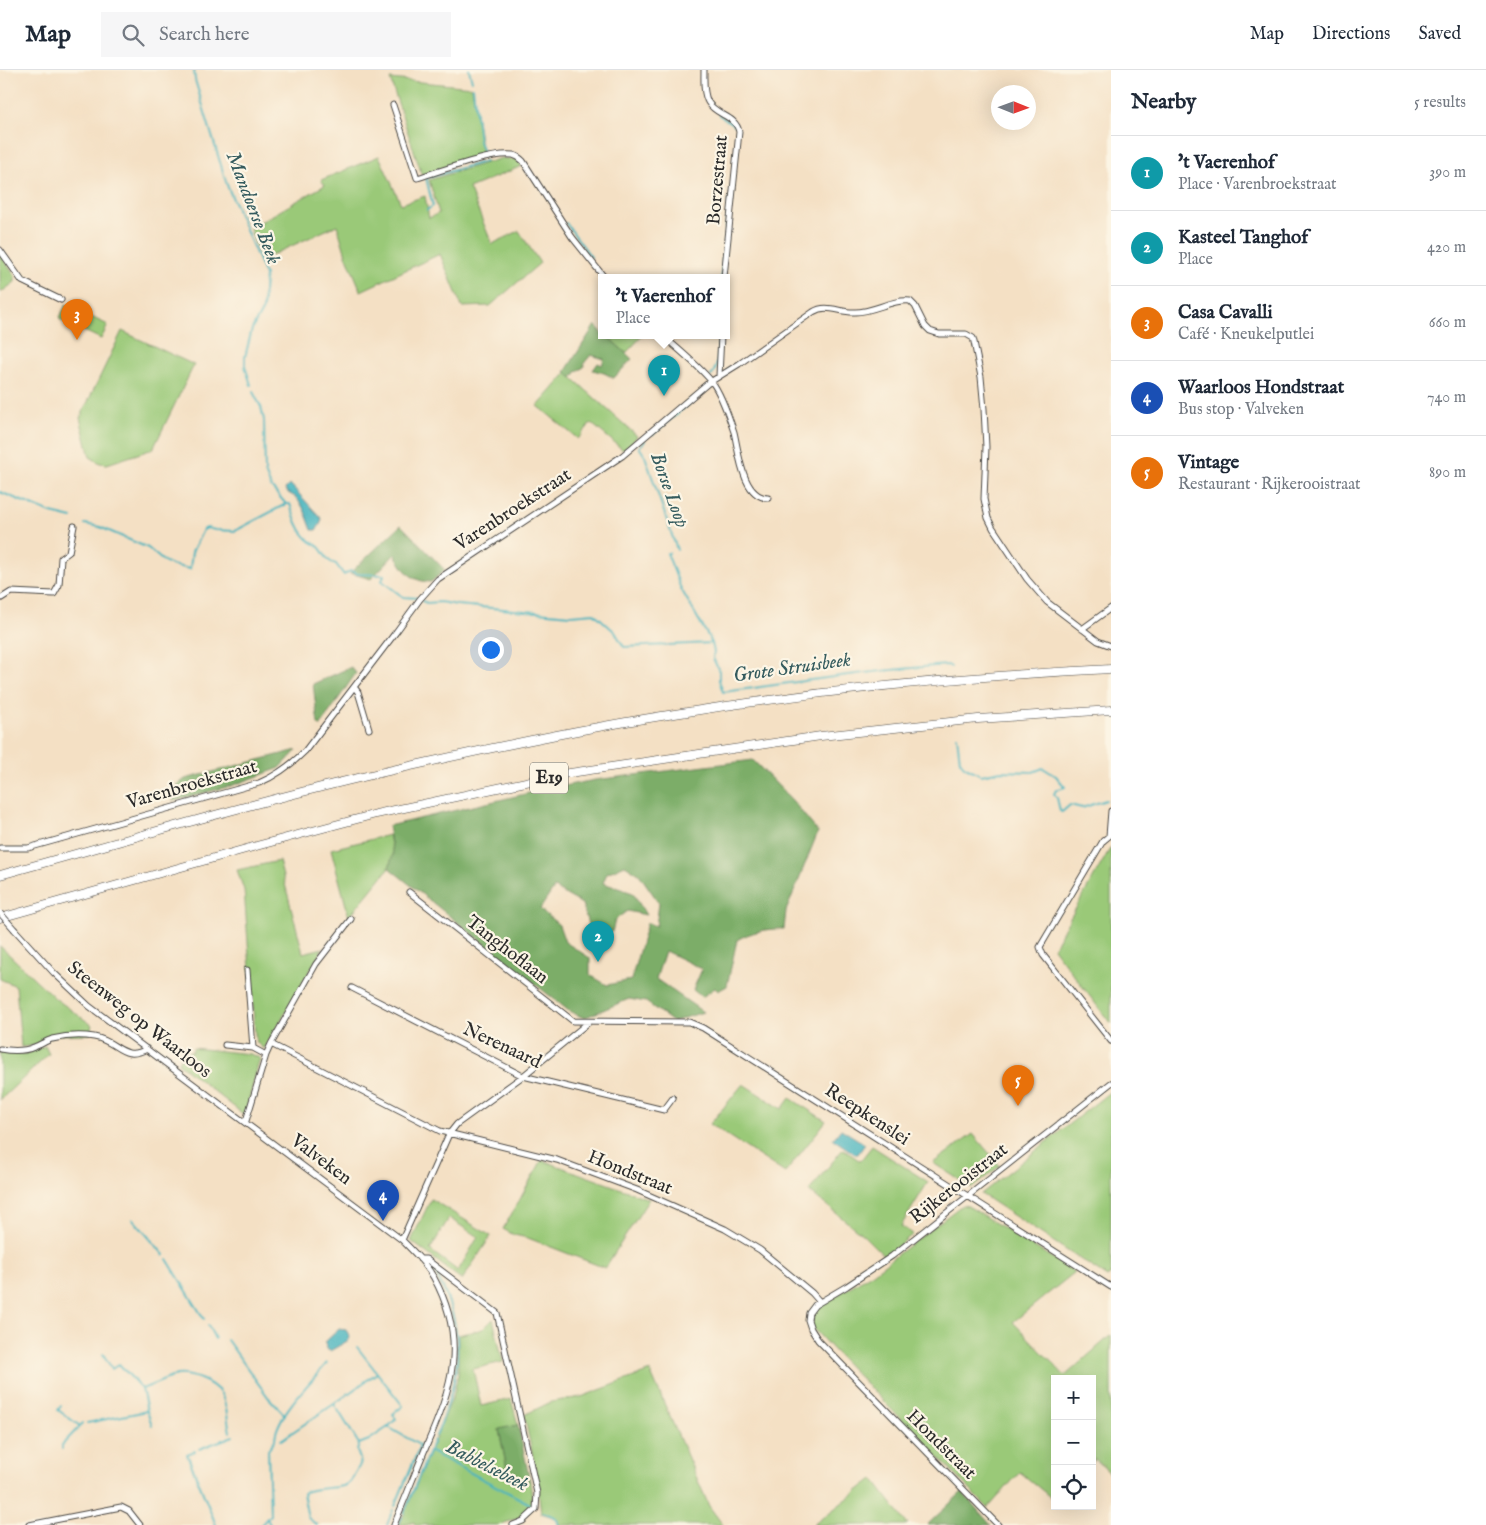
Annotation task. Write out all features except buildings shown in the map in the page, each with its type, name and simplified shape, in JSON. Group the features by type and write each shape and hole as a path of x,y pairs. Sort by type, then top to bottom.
{"highway":[{"name":"E19","path":"0,875 311,790 422,763 582,730 681,713 854,689 977,677 1111,669"},
{"name":"E19","path":"0,918 376,814 563,774 821,736 978,719 1111,710"}],"street":[{"name":"Borzestraat","path":"704,70 705,95 708,103 736,123 739,132 724,274"},
{"path":"393,105 417,178 486,159 506,155 518,156 572,237 602,274"},
{"path":"0,250 22,281 61,300"},
{"name":"Varenbroekstraat","path":"0,848 28,848 259,783 275,776 305,751 420,599 438,579 622,456 711,381 817,310 828,308 854,312 910,301 930,331 939,334 966,334 972,338 976,347 983,390 986,447 984,499 988,518 1038,592 1059,612 1082,629"},
{"path":"666,339 716,388 733,431 749,486 756,495 768,498"},
{"path":"720,376 721,339"},
{"path":"0,599 11,592 54,594 59,585 61,558 70,552 74,526"},
{"path":"1111,608 1082,629 1098,641 1111,646"},
{"path":"354,687 358,692 369,729"},
{"path":"1111,811 1110,836 1103,841 1040,947 1043,955 1111,1041"},
{"name":"Tanghoflaan","path":"409,892 573,1021 590,1022"},
{"name":"Steenweg op Waarloos","path":"0,913 54,974 90,1006 246,1122"},
{"path":"246,1122 270,1044 316,964 351,920"},
{"path":"247,970 253,1048"},
{"name":"Nerenaard","path":"352,988 523,1076 664,1110 673,1098"},
{"path":"402,1240 449,1134 457,1124 523,1076 590,1022"},
{"name":"Reepkenslei","path":"590,1022 689,1022 703,1028 1111,1287"},
{"path":"0,1049 20,1051 32,1049 50,1039 82,1036 96,1037 129,1054 138,1054 147,1049"},
{"name":"Hondstraat","path":"270,1044 440,1131 557,1160 636,1190 744,1239 812,1293 819,1301 810,1310 808,1316 811,1329 818,1340 998,1525"},
{"path":"225,1045 253,1048 266,1055"},
{"name":"Rijkerooistraat","path":"819,1301 847,1286 892,1256 1111,1083"},
{"name":"Valveken","path":"246,1122 402,1240 420,1259"},
{"path":"394,1525 442,1410 452,1372 453,1338 444,1302 434,1278 420,1259"},
{"path":"420,1259 426,1259 496,1313 537,1493 536,1509 523,1521 513,1525"},
{"path":"29,1525 121,1506 129,1511 140,1525"}],"green space":[{"path":"390,79 472,87 482,154 422,175"},
{"path":"379,156 401,204 425,196 429,218 439,213 429,180 502,158 518,160 522,166 469,188 492,244 519,231 540,263 490,306 462,307 440,254 361,291 346,255 337,225 261,260 250,228 325,185 321,180"},
{"path":"0,254 15,276 15,282 0,293"},
{"path":"66,305 108,325 101,339 59,319"},
{"path":"595,325 598,328 598,339 610,339 632,359 614,378 593,370 598,363 602,365 604,359 591,355 585,362 584,367 577,371 572,378 565,372"},
{"path":"122,331 194,365 153,449 107,464 100,463 90,457 80,418"},
{"path":"610,339 639,339 626,353"},
{"path":"567,373 637,436 632,443 623,450 591,423 578,439 538,406"},
{"path":"401,525 445,570 431,582 418,580 405,570 395,554 371,579 350,573"},
{"path":"351,667 356,673 320,726 318,724 313,684"},
{"path":"297,750 280,768 231,786 173,801 174,788 185,779"},
{"path":"753,760 792,800 818,832 786,911 784,929 760,931 737,940 727,986 718,991 715,988 702,997 693,990 702,969 665,951 656,979 703,1012 673,1022 646,1002 629,999 584,1018 569,1011 389,868 393,854 388,826 542,790 595,780","holes":["625,865 639,874 659,903 656,926 647,923 631,980 607,985 590,975 590,958 565,942 559,925 540,909 554,888 582,904 590,931 599,939 612,932 615,920 627,911 646,915 633,893 603,883 607,873"]},
{"path":"389,835 393,854 389,868 349,917 331,849"},
{"path":"1111,847 1111,1024 1053,948"},
{"path":"279,861 303,953 323,948 264,1049 257,1043 255,1034 244,890 237,870"},
{"path":"0,946 56,999 92,1025 90,1034 56,1035 31,1046 21,1047 16,986 0,979"},
{"path":"45,1046 49,1054 0,1100 0,1051 25,1054"},
{"path":"193,1048 250,1054 260,1058 245,1114 178,1063 183,1051 192,1052"},
{"path":"743,1084 782,1109 790,1098 826,1121 785,1173 710,1124"},
{"path":"1111,1091 1111,1274 1107,1277 981,1194"},
{"path":"973,1134 1000,1166 972,1188 933,1163"},
{"path":"872,1146 928,1182 901,1226 913,1234 885,1257 863,1235 809,1191 843,1149 860,1161"},
{"path":"542,1160 649,1199 605,1268 528,1238 514,1235 503,1229"},
{"path":"431,1199 491,1236 462,1280 411,1241","holes":["449,1218 478,1237 458,1271 430,1250"]},
{"path":"962,1205 968,1206 1075,1272 1013,1322 1064,1375 1051,1375 1051,1498 1020,1472 988,1508 813,1328 812,1319 816,1308 873,1273"},
{"path":"493,1319 503,1362 473,1369 481,1406 511,1399 518,1425 499,1430 507,1469 515,1477 530,1481 533,1506 528,1512 518,1518 499,1525 415,1525 414,1522 400,1524 453,1396 458,1375 458,1335 483,1329"},
{"path":"1111,1335 1111,1474 1096,1460 1096,1375 1066,1375"},
{"path":"650,1371 709,1506 723,1525 560,1525 556,1518 541,1513 536,1471 524,1415 551,1402 581,1397"},
{"path":"518,1425 530,1481 515,1477 507,1469 499,1429"},
{"path":"873,1479 908,1525 813,1525"},
{"path":"962,1492 991,1525 927,1525"}],"water":[{"path":"290,484 322,519 316,530 312,530 300,503 285,489"},
{"path":"841,1129 865,1144 858,1154 855,1154 833,1139"},
{"path":"339,1329 346,1330 350,1337 349,1340 330,1351 326,1349 325,1342"}],"waterway":[{"name":"Mandoerse Beek","path":"194,70 195,80 227,185 265,275 263,309 252,329 245,357 245,366 251,385"},
{"path":"469,70 472,81"},
{"path":"473,87 479,141 485,157"},
{"name":"Borse Loop","path":"719,115 734,125"},
{"path":"427,210 433,206 426,178 486,161"},
{"name":"Borse Loop","path":"724,250 729,199"},
{"path":"566,223 591,257"},
{"name":"Borse Loop","path":"721,274 723,254"},
{"name":"Borse Loop","path":"711,376 717,362 718,339"},
{"name":"Mandoerse Beek","path":"253,392 261,407 264,420 265,472 271,487 286,504"},
{"name":"Borse Loop","path":"653,434 698,396"},
{"name":"Borse Loop","path":"645,441 639,447 645,456 677,550"},
{"name":"Grote Struisbeek","path":"0,492 51,513 72,518"},
{"name":"Grote Struisbeek","path":"85,524 100,527 148,548 171,565 190,569 192,552 203,530 207,528 235,531 286,504 290,504 297,524 305,537 319,547 344,575 350,571 358,574 384,575 382,581 403,597 418,598"},
{"name":"Borse Loop","path":"669,553 667,553 681,589 712,643"},
{"name":"Grote Struisbeek","path":"422,601 427,603 440,602 571,615 594,613 615,632 624,647 712,643 713,658 719,671 719,680 723,692 892,670 948,665 951,667"},
{"name":"Grote Struisbeek","path":"957,736 960,761 964,766 981,775 1001,771 1033,772 1043,768 1056,776 1065,787 1056,790 1054,794 1062,812 1070,805 1082,808 1106,800"},
{"path":"133,1219 164,1255"},
{"path":"167,1259 204,1319"},
{"path":"432,1267 444,1289 451,1310 456,1330 457,1351 456,1371 451,1392 436,1436"},
{"path":"208,1325 215,1339"},
{"path":"227,1340 268,1397 285,1415"},
{"path":"357,1347 403,1406 393,1414 396,1419 388,1427 421,1446"},
{"path":"103,1354 112,1369 119,1364 142,1389 147,1411"},
{"path":"261,1525 270,1515 268,1449 275,1440 281,1420 287,1410 327,1363"},
{"path":"336,1407 334,1404 377,1373"},
{"path":"174,1376 183,1375 198,1378 215,1387 223,1399 230,1432"},
{"path":"142,1389 172,1377"},
{"path":"281,1440 334,1404"},
{"path":"61,1406 58,1410 80,1426"},
{"path":"338,1410 359,1444 369,1440 388,1427"},
{"path":"87,1423 147,1411 152,1425"},
{"path":"62,1449 62,1445 82,1424"},
{"path":"199,1449 233,1436"},
{"path":"404,1513 434,1440"},
{"path":"317,1525 308,1518 303,1493 314,1489 341,1487 350,1482 360,1465 357,1451 359,1444"},
{"path":"395,1506 420,1446"},
{"path":"195,1451 187,1454 216,1525"},
{"name":"Babbelsebeek","path":"429,1451 532,1505"},
{"path":"387,1525 393,1510"},
{"name":"Babbelsebeek","path":"542,1512 555,1517 558,1522"},
{"path":"398,1525 402,1517"},
{"path":"267,1518 270,1525"}],"place":[{"name":"Casa Cavalli","path":"77,340"},
{"name":"'t Vaerenhof","path":"664,396"},
{"name":"Kasteel Tanghof","path":"598,962"},
{"name":"Vintage","path":"1018,1106"},
{"name":"Waarloos Hondstraat","path":"383,1221"}]}
